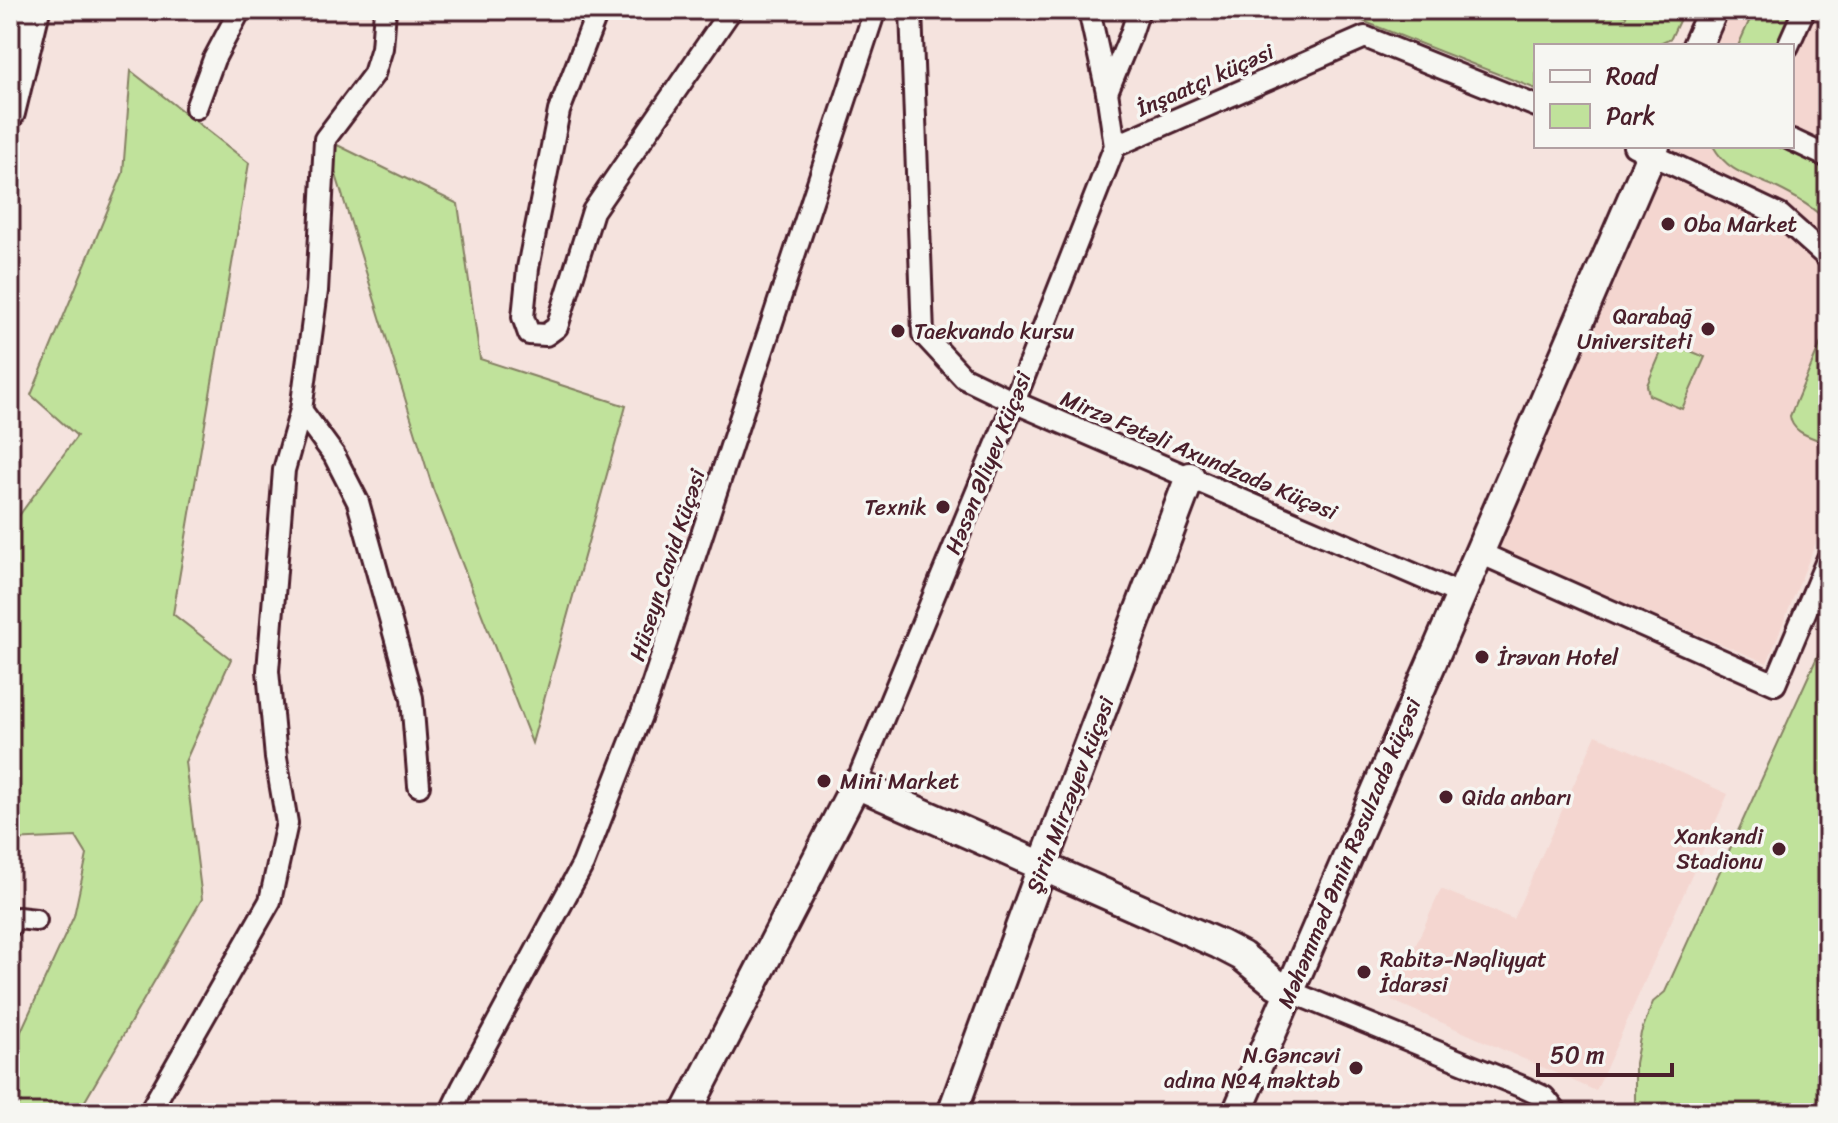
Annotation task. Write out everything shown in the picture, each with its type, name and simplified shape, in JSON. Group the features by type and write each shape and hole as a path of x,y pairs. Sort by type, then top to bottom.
{"street":[{"path":"10,113 35,10"},
{"path":"196,108 214,59 240,10"},
{"path":"149,1113 270,901 287,823 276,758 268,671 284,470 301,410 317,291 325,139 374,74 382,48 385,10"},
{"path":"598,10 559,111 528,268 523,317 529,334 546,335 557,327 593,211 731,10"},
{"name":"Hüseyn Cavid Küçəsi","path":"450,1113 583,864 649,695 875,10"},
{"name":"Mirzə Fətəli Axundzadə Küçəsi","path":"911,10 923,334 964,378 1460,594"},
{"name":"Həsən Əliyev Küçəsi","path":"686,1113 856,784 1014,402 1115,146 1089,10"},
{"path":"1107,92 1139,10"},
{"path":"1698,44 1713,10"},
{"path":"1789,44 1804,10"},
{"name":"İnşaatçı küçəsi","path":"1115,146 1365,37 1534,105"},
{"path":"1794,141 1828,157"},
{"path":"1647,148 1780,215 1828,258"},
{"name":"Məhəmməd Əmin Rəsulzadə küçəsi","path":"1237,1113 1480,553 1647,148"},
{"path":"301,410 334,455 358,502 412,698 419,786"},
{"name":"Şirin Mirzəyev küçəsi","path":"952,1113 1190,477"},
{"path":"1480,553 1775,684 1828,558"},
{"path":"856,784 1230,950 1289,991 1525,1088 1544,1097 1557,1113"},
{"path":"10,926 11,921 18,918 36,920"}],"shaded area":[{"name":"Qarabağ Universiteti","path":"1725,10 1828,10 1828,513 1767,663 1493,549 1665,148 1794,148 1794,44 1710,44"},
{"path":"1596,735 1728,794 1596,1091 1391,1000 1441,889 1513,919"}],"green space":[{"path":"1358,10 1610,10 1626,16 1630,10 1684,10 1671,38 1658,44 1534,44 1534,88 1355,18"},
{"path":"1754,10 1792,10 1777,44 1739,44"},
{"path":"131,71 249,163 173,614 231,659 185,762 202,899 78,1113 10,1113 10,1055 74,916 87,855 76,837 10,840 10,514 18,517 77,436 31,395 123,173"},
{"path":"325,139 458,204 480,359 626,406 532,743 433,489"},
{"path":"1714,148 1781,148 1828,169 1828,222 1796,198 1733,168"},
{"path":"1828,326 1828,444 1799,431 1790,416"},
{"path":"1671,343 1705,357 1682,409 1649,395 1647,385 1664,345"},
{"name":"Xankəndi Stadionu","path":"1828,633 1828,1113 1635,1113 1635,1063 1641,1033 1653,1002 1665,992"}],"place":[{"name":"Oba Market","path":"1668,224"},
{"name":"Qarabağ Universiteti","path":"1708,329"},
{"name":"Taekvando kursu","path":"898,331"},
{"name":"Texnik","path":"943,507"},
{"name":"İrəvan Hotel","path":"1482,657"},
{"name":"Mini Market","path":"824,781"},
{"name":"Qida anbarı","path":"1446,797"},
{"name":"Xankəndi Stadionu","path":"1779,849"},
{"name":"Rabitə-Nəqliyyat İdarəsi","path":"1364,972"},
{"name":"N.Gəncəvi adına №4 məktəb","path":"1356,1068"}]}
